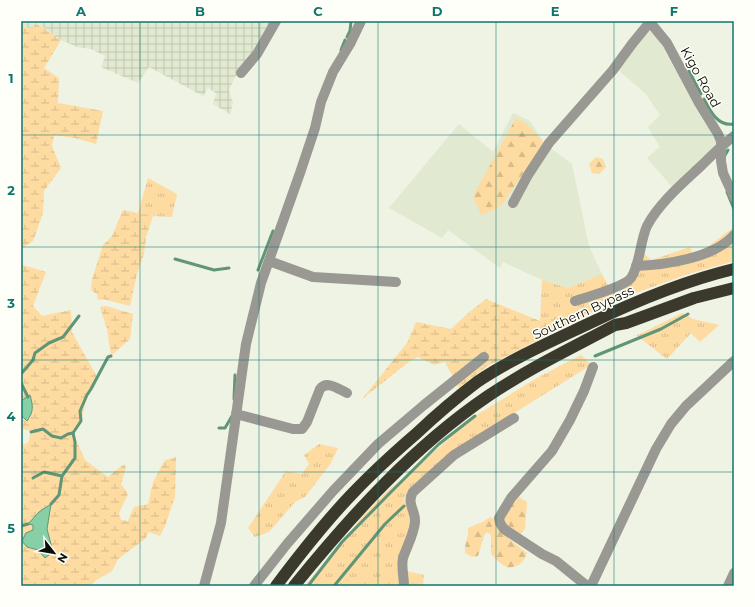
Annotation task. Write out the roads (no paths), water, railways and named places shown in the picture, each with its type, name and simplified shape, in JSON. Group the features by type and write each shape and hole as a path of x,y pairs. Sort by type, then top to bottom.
{"highway":[{"name":"Southern Bypass","path":"276,586 308,544 353,493 453,401 478,382 551,341 598,319 662,292 710,275 734,269"},
{"name":"Southern Bypass","path":"294,586 325,547 362,505 410,459 462,414 488,395 512,380 615,325 626,323 694,298 734,288"}],"street":[{"path":"241,73 257,54 276,21"},
{"path":"204,586 221,523 246,344 261,283 315,128 321,102 333,72 350,44 361,21"},
{"path":"513,203 528,175 549,143 613,70 650,22"},
{"name":"Kigo Road","path":"650,22 668,43 699,103 718,134 721,146 723,172 734,197"},
{"path":"575,301 619,287 631,278 636,266 644,232 654,215 681,184 721,146 734,136"},
{"path":"636,266 653,265 703,254 725,243 734,235"},
{"path":"269,261 313,277 396,282"},
{"path":"254,586 287,544 333,491 378,444 484,357"},
{"path":"591,586 656,448 671,424 687,405 734,361"},
{"path":"588,586 556,561 542,554 504,529 499,518 510,498 552,451 570,420 584,391 593,367"},
{"path":"236,414 293,429 302,429 323,385 328,384 347,392"},
{"path":"404,586 403,560 415,527 416,520 410,502 410,497 413,492 454,455 514,418"},
{"path":"728,586 734,572"}],"waterway":[{"path":"347,37 350,31 351,21"},
{"path":"341,50 345,40"},
{"path":"689,71 701,94"},
{"path":"704,99 712,113 719,121 734,124"},
{"path":"724,157 728,150"},
{"path":"727,192 734,209"},
{"path":"258,270 273,231"},
{"path":"175,259 214,270 229,268"},
{"path":"595,356 661,329 688,314"},
{"path":"21,374 33,360 35,353 49,343 63,337 79,316"},
{"path":"31,432 43,429 52,436 61,438 73,433 81,421 80,411 87,395 108,357 111,356"},
{"path":"234,399 235,375"},
{"path":"21,383 28,397"},
{"path":"219,428 225,428 232,416"},
{"path":"308,586 342,542 389,494 439,444 475,416"},
{"path":"51,504 59,495 62,476 75,458 75,442 73,433"},
{"path":"33,478 44,472 62,476"},
{"path":"334,586 385,524 404,506"},
{"path":"21,526 28,524"}]}
